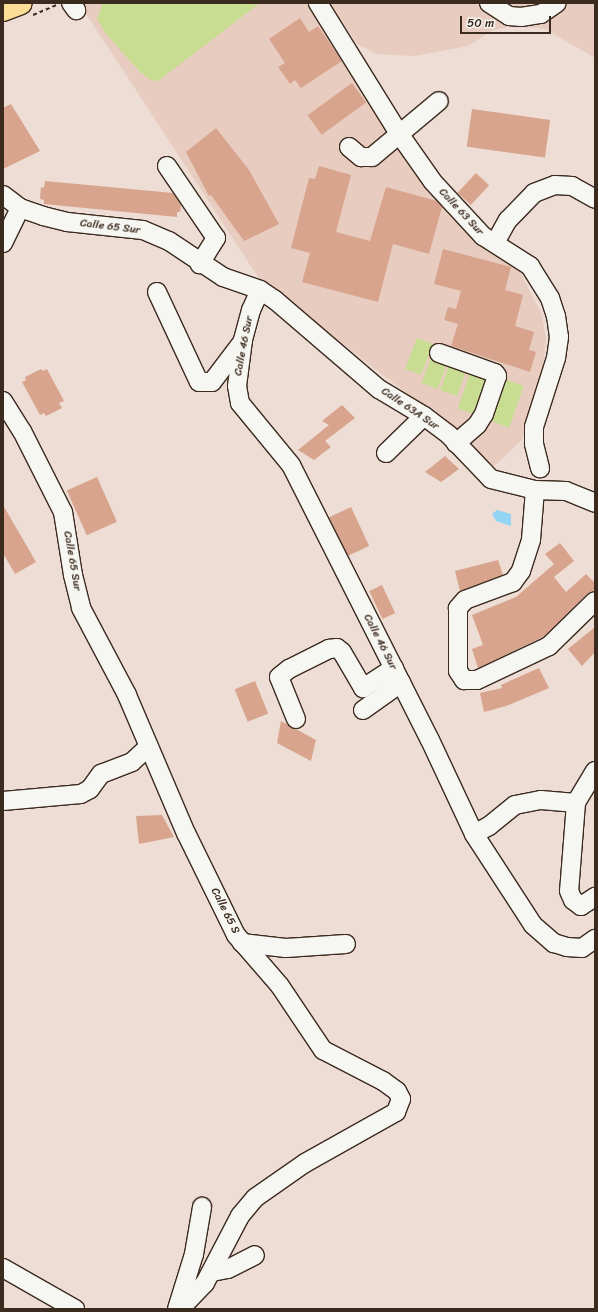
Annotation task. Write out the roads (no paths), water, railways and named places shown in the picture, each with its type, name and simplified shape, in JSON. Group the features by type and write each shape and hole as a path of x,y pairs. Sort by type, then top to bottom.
{"main road":[{"path":"3,10 21,3"}],"street":[{"name":"Calle 63 Sur","path":"318,3 400,135 433,182 483,236 530,266 550,298 556,316 559,337 556,358 534,427 534,444 540,468"},
{"path":"489,3 509,16 521,17 541,14 557,3"},
{"path":"349,147 361,157 372,157 439,101"},
{"path":"167,166 216,238 200,264"},
{"path":"495,243 508,220 534,193 555,186 572,186 595,198"},
{"name":"Calle 65 Sur","path":"3,195 20,208 67,222 143,230 169,241 200,264 223,278 260,290"},
{"path":"3,243 20,208"},
{"name":"Calle 46 Sur","path":"260,290 251,310 244,340 237,386 240,403 291,465 397,675 474,834 533,925 554,943 567,947 582,948 595,939"},
{"name":"Calle 63A Sur","path":"260,290 305,324 379,389 424,416 456,443 491,479 535,490 566,491 595,503"},
{"path":"157,292 199,382 212,382 244,340"},
{"path":"439,353 495,373 497,376 484,414 477,425 456,443"},
{"name":"Calle 65 Sur","path":"3,402 22,431 63,512 73,575 81,608 127,695 138,722"},
{"path":"386,453 424,416"},
{"path":"535,490 531,540 521,570 513,582 465,600 458,608 458,671 464,680 477,680 549,646 595,601"},
{"path":"296,718 280,680 280,674 328,649 337,648 342,652 363,688 397,675"},
{"path":"363,710 397,675"},
{"name":"Calle 65 S","path":"138,722 186,833 242,943 280,986 323,1050 342,1062 355,1065 397,1091 401,1099 396,1112 305,1163 255,1198 234,1227 212,1272 194,1296 180,1309"},
{"path":"3,801 81,794 90,789 101,774 132,762 148,747"},
{"path":"595,771 576,803 569,891 573,900 582,906 595,897"},
{"path":"474,834 489,826 515,805 541,800 576,803"},
{"path":"242,943 286,948 346,944"},
{"path":"177,1309 194,1254 202,1208"},
{"path":"212,1272 228,1269 255,1255"},
{"path":"3,1268 75,1309"}],"water":[{"path":"497,510 511,514 511,526 496,521 492,514"}]}
